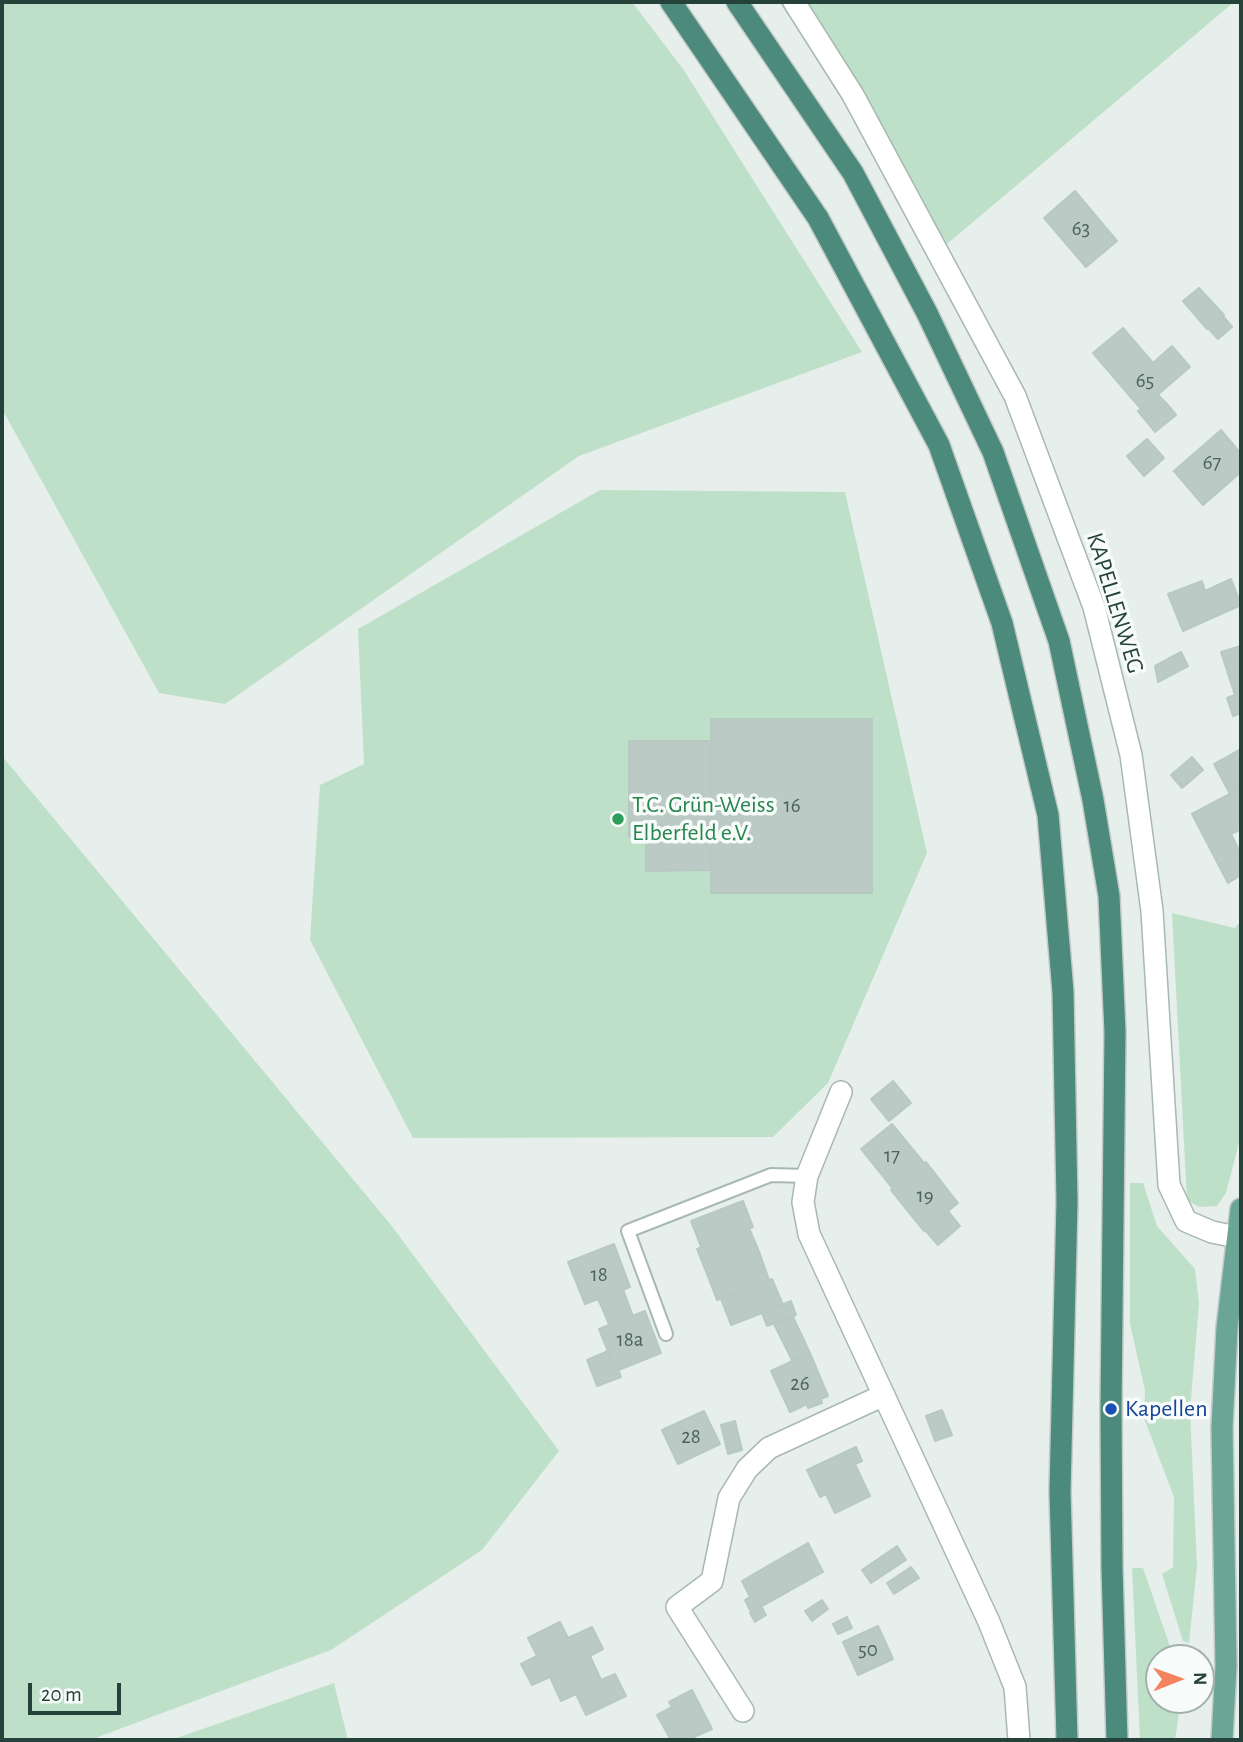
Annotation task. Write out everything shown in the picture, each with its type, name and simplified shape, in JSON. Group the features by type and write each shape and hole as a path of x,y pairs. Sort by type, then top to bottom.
{"highway":[{"path":"671,2 818,218 939,445 1002,623 1048,815 1063,1005 1067,1202 1060,1491 1067,1740"},
{"path":"737,2 853,173 928,313 993,452 1062,654 1093,800 1109,896 1115,1032 1111,1422 1117,1740"}],"main road":[{"path":"1222,1740 1226,1665 1222,1427 1227,1328 1241,1209"}],"street":[{"name":"KAPELLENWEG","path":"794,2 853,95 1015,396 1094,607 1131,755 1152,912 1169,1185 1185,1220 1212,1232 1239,1237"},
{"path":"841,1092 807,1177 803,1202 810,1234 985,1612 1015,1687 1019,1740"},
{"path":"743,1711 677,1607 712,1581 729,1499 747,1469 769,1448 884,1395"}],"lane":[{"path":"666,1334 628,1231 771,1175 807,1177"}],"green space":[{"path":"2,2 632,2 683,69 862,352 579,456 225,704 159,693 2,409"},
{"path":"779,2 1234,2 947,244"},
{"name":"T.C. Grün-Weiss Elberfeld e.V.","path":"600,490 845,492 927,853 828,1083 773,1137 413,1138 310,940 320,785 364,764 358,629"},
{"path":"2,756 391,1225 559,1451 482,1550 331,1650 90,1740 2,1740"},
{"path":"1172,913 1235,928 1241,921 1241,1135 1226,1193 1217,1206 1199,1207 1187,1200"},
{"path":"1130,1183 1143,1183 1157,1226 1195,1269 1199,1304 1190,1410 1197,1566 1189,1643 1183,1641 1162,1574 1173,1567 1174,1497 1144,1418 1145,1391 1130,1324"},
{"path":"1132,1568 1143,1568 1169,1644 1145,1644 1145,1714 1179,1714 1175,1740 1140,1740"},
{"path":"334,1683 348,1740 171,1740"}],"building":[{"path":"1075,191 1117,241 1086,267 1044,218"},
{"path":"1199,288 1224,315 1207,329 1183,301"},
{"path":"1223,316 1232,327 1218,339 1208,328"},
{"path":"1123,328 1153,363 1172,346 1190,367 1141,409 1093,353"},
{"path":"1158,395 1167,404 1147,422 1138,411"},
{"path":"1167,404 1176,415 1155,432 1147,422"},
{"path":"1221,430 1241,454 1241,472 1203,505 1174,471"},
{"path":"1147,439 1164,458 1144,476 1127,456"},
{"path":"1231,579 1241,605 1183,631 1168,594 1202,581 1205,591"},
{"path":"1241,646 1241,713 1233,716 1227,698 1235,695 1221,652"},
{"path":"1181,652 1188,666 1158,682 1155,666"},
{"path":"711,719 872,719 872,893 711,893"},
{"path":"629,741 711,741 712,870 646,871 646,837 629,837"},
{"path":"1239,750 1241,788 1230,794 1214,764"},
{"path":"1192,757 1203,770 1182,788 1171,775"},
{"path":"1241,788 1241,829 1231,834 1241,854 1241,875 1228,883 1192,814"},
{"path":"893,1081 911,1103 889,1121 871,1099"},
{"path":"892,1124 924,1163 893,1189 861,1149"},
{"path":"926,1162 958,1203 924,1231 891,1190"},
{"path":"743,1201 753,1227 701,1247 691,1221"},
{"path":"948,1211 960,1226 938,1245 925,1230"},
{"path":"749,1228 760,1254 707,1274 697,1249"},
{"path":"614,1244 630,1287 585,1304 568,1262"},
{"path":"760,1254 769,1280 717,1300 707,1274"},
{"path":"772,1279 783,1305 731,1325 721,1299"},
{"path":"623,1289 628,1303 604,1312 598,1299"},
{"path":"791,1301 796,1315 767,1326 762,1313"},
{"path":"628,1303 633,1316 609,1325 604,1312"},
{"path":"645,1311 661,1353 616,1371 599,1329"},
{"path":"793,1317 810,1353 793,1362 774,1324"},
{"path":"608,1351 621,1377 597,1386 587,1360"},
{"path":"810,1353 828,1396 821,1399 822,1403 808,1408 807,1404 790,1412 771,1371"},
{"path":"942,1410 952,1435 935,1441 926,1416"},
{"path":"704,1411 720,1444 678,1464 662,1430"},
{"path":"735,1421 742,1450 728,1454 721,1425"},
{"path":"856,1447 862,1461 855,1464 870,1496 835,1513 826,1494 820,1497 807,1470"},
{"path":"808,1543 823,1572 789,1591 771,1564"},
{"path":"897,1546 906,1560 871,1583 862,1570"},
{"path":"771,1564 789,1591 751,1612 745,1600 750,1597 742,1581"},
{"path":"911,1567 919,1578 894,1594 887,1583"},
{"path":"822,1600 828,1609 812,1621 805,1611"},
{"path":"761,1606 766,1615 755,1622 750,1613"},
{"path":"847,1617 852,1628 838,1634 833,1624"},
{"path":"560,1622 568,1638 592,1627 603,1649 590,1656 601,1680 615,1674 626,1696 586,1715 576,1694 561,1701 550,1677 532,1685 521,1664 537,1656 528,1638"},
{"path":"878,1626 893,1659 858,1675 843,1642"},
{"path":"692,1690 712,1729 687,1740 671,1740 657,1715 672,1707 669,1702"}],"place":[{"name":"T.C. Grün-Weiss Elberfeld e.V.","path":"618,819"},
{"name":"Kapellen","path":"1111,1409"}]}
